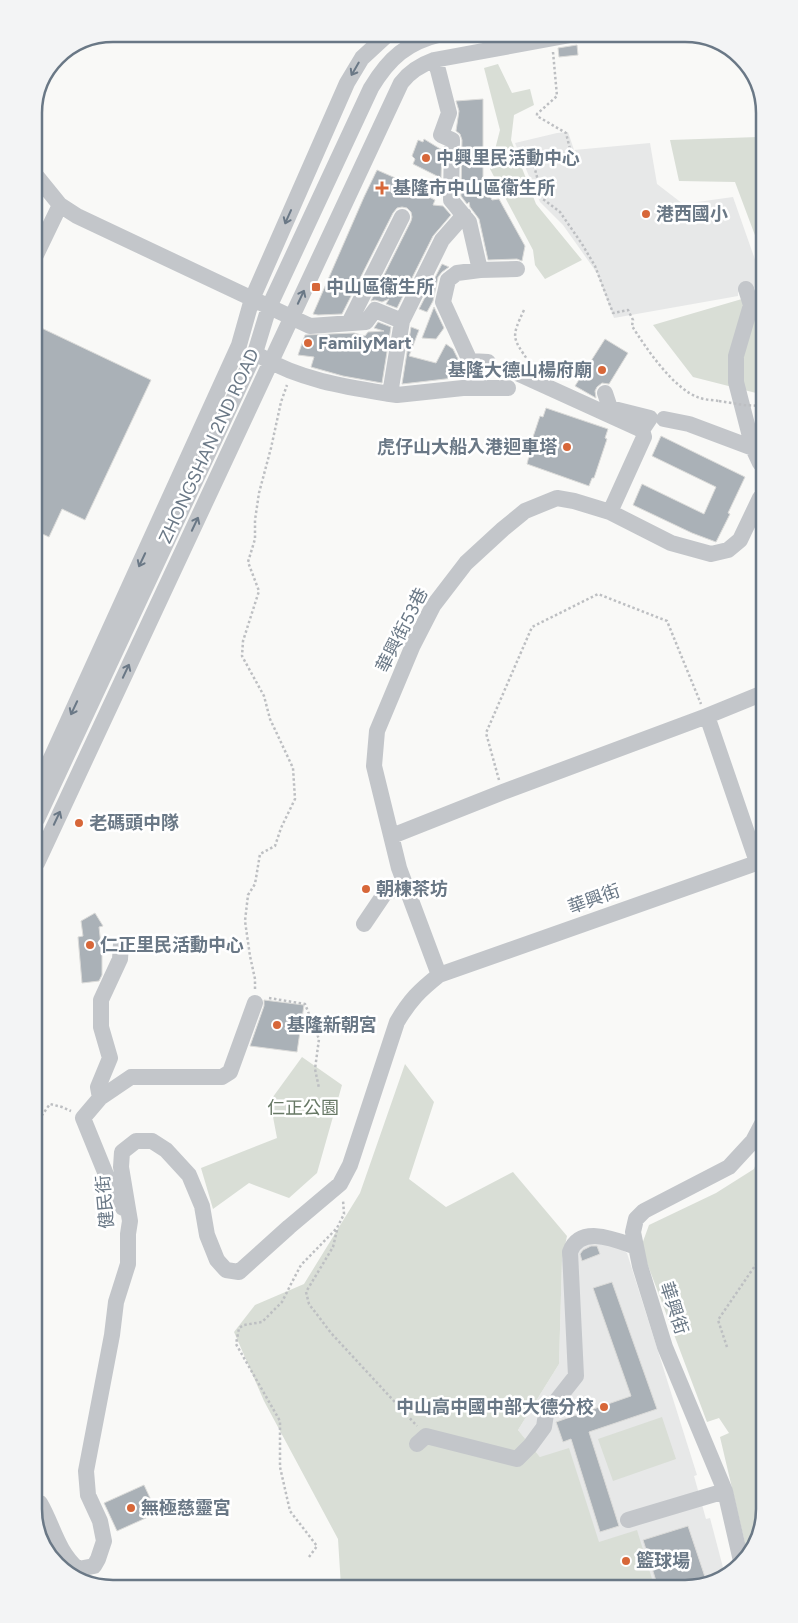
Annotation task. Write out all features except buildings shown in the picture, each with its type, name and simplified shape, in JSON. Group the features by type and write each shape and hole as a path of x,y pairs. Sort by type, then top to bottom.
{"street":[{"name":"ZHONGSHAN 2ND ROAD","path":"43,781 239,345 252,299 348,83 362,58 379,42"},
{"name":"ZHONGSHAN 2ND ROAD","path":"43,781 255,353 269,307 371,88 382,70 396,56 415,43"},
{"name":"ZHONGSHAN 2ND ROAD","path":"42,851 401,83 416,67 434,60 531,43"},
{"path":"434,60 449,112 441,135 452,140 451,200 469,222 480,270"},
{"path":"43,184 60,205 94,224 310,326 366,322 375,310 402,321"},
{"path":"43,239 60,205"},
{"path":"390,394 402,321 442,240 464,216"},
{"path":"349,323 402,217"},
{"path":"488,362 470,361 443,302 448,280 457,273 517,269"},
{"path":"746,289 751,304 736,356 736,382 756,456"},
{"path":"239,345 270,362 292,371 345,387 397,395 463,388 508,388"},
{"path":"519,374 642,430 644,437 610,512"},
{"path":"606,393 610,408 650,418 642,430"},
{"path":"664,419 689,424 756,456"},
{"name":"華興街53巷","path":"439,975 399,868 374,766 377,731 413,645 433,606 466,563 503,529 525,511 557,498 610,512 671,543 711,554 728,550 740,540 756,506"},
{"path":"392,836 756,696"},
{"path":"707,716 756,850"},
{"path":"43,785 68,795"},
{"name":"華興街","path":"439,975 756,862"},
{"path":"364,924 385,893 406,886"},
{"path":"100,1098 98,1087 110,1058 101,1028 100,1000 120,959 122,944"},
{"name":"健民街","path":"42,1506 57,1542 72,1563 78,1569 94,1566 104,1541 100,1522 88,1495 86,1471 112,1335 116,1302 128,1264 130,1221 121,1167 122,1152 136,1141 152,1142 166,1150 189,1175 202,1206 207,1235 217,1260 226,1270 239,1272 340,1184 350,1166 397,1022 407,1005 420,989 439,975"},
{"path":"130,1221 107,1177 83,1118 100,1098 131,1077 222,1078 230,1072 255,1000"},
{"name":"華興街","path":"739,1554 725,1491 665,1348 640,1266 633,1232 636,1219 644,1211 729,1167 756,1135"},
{"path":"422,1440 517,1459 530,1446 544,1427 546,1414 576,1376 570,1252 573,1243 585,1236 603,1236 636,1247"},
{"path":"628,1520 725,1491"}],"path":[{"path":"552,43 557,96 537,116 566,133 571,153 533,162 543,199 560,212 582,244 595,266 613,314 628,310 632,326 642,342 675,383 699,398 744,406 756,406"},
{"path":"524,310 515,330 514,340 529,362 536,366"},
{"path":"292,371 281,402 254,520 255,539 248,562 259,590 243,640 242,656 264,696 270,719 293,768 295,799 276,846 260,854 255,884 248,895 245,921 255,979 255,1000 305,1004 319,1039 314,1069 319,1088"},
{"path":"503,792 486,733 532,627 598,594 667,621 707,716"},
{"path":"42,1115 50,1104 62,1106 83,1118"},
{"path":"340,1184 344,1214 337,1228 333,1247 306,1292 309,1304 422,1440"},
{"path":"308,1557 317,1546 290,1511 280,1467 280,1421 236,1344 239,1328 244,1325 262,1322 282,1302 301,1265 337,1228"},
{"path":"728,1348 718,1320 756,1264"}],"shaded area":[{"name":"港西國小","path":"568,132 574,150 650,143 657,184 683,204 733,197 756,262 756,288 738,292 738,296 614,318 597,273 563,225 540,202 515,143"},
{"name":"中山高中國中部大德分校","path":"582,1239 604,1239 627,1253 697,1475 694,1476 706,1519 710,1518 723,1568 711,1575 698,1579 684,1580 579,1580 540,1457 518,1430 559,1364 562,1260"}],"green space":[{"path":"498,64 512,93 530,89 534,105 514,115 511,140 536,204 582,260 545,279 535,265 533,250 490,169 500,130 484,68"},
{"path":"756,137 756,238 735,182 679,181 670,140"},
{"path":"756,295 756,393 693,377 653,325"},
{"name":"仁正公園","path":"302,1057 342,1085 317,1173 289,1198 249,1183 213,1209 201,1168 277,1138 270,1101"},
{"path":"405,1064 434,1102 409,1179 446,1207 513,1172 567,1236 562,1260 559,1364 518,1430 540,1457 569,1448 599,1542 637,1530 652,1579 341,1580 338,1539 264,1401 234,1332 255,1305 304,1284 360,1193"},
{"path":"756,1163 756,1509 752,1532 745,1545 720,1437 729,1433 719,1418 707,1422 641,1247 649,1225 716,1193 754,1169"},
{"path":"662,1417 676,1459 613,1481 598,1439"}],"place":[{"name":"中興里民活動中心","path":"426,158"},
{"name":"基隆市中山區衛生所","path":"382,188"},
{"name":"港西國小","path":"646,214"},
{"name":"中山區衛生所","path":"316,287"},
{"name":"FamilyMart","path":"308,343"},
{"name":"基隆大德山楊府廟","path":"602,370"},
{"name":"虎仔山大船入港迴車塔","path":"567,447"},
{"name":"老碼頭中隊","path":"79,823"},
{"name":"朝棟茶坊","path":"366,889"},
{"name":"仁正里民活動中心","path":"90,945"},
{"name":"基隆新朝宮","path":"277,1025"},
{"name":"中山高中國中部大德分校","path":"604,1407"},
{"name":"無極慈靈宮","path":"131,1508"},
{"name":"籃球場","path":"626,1561"}]}
